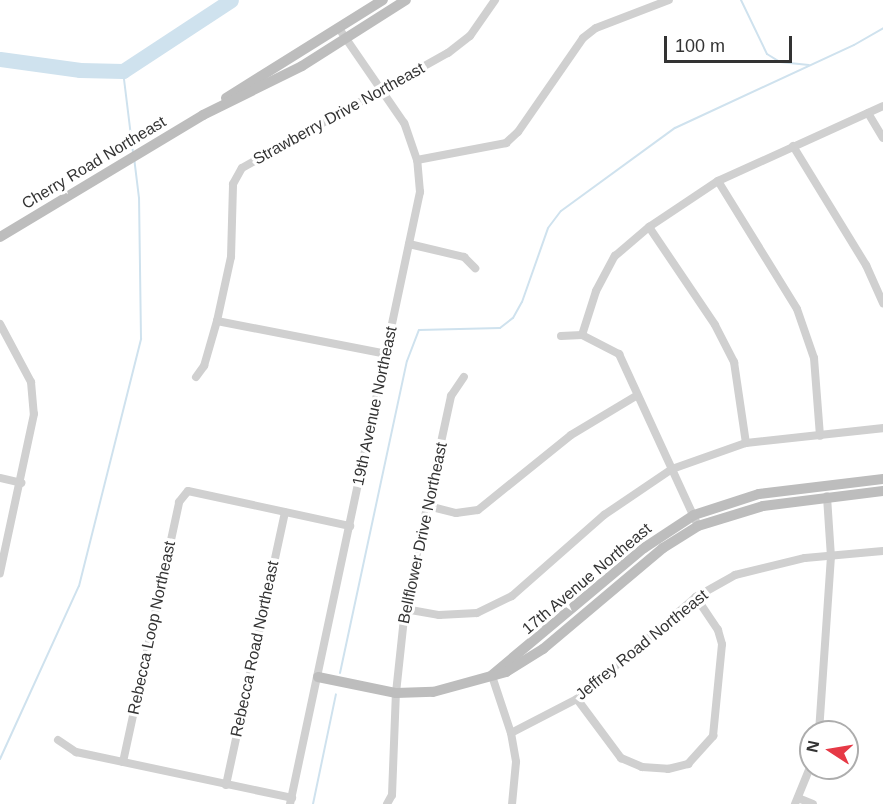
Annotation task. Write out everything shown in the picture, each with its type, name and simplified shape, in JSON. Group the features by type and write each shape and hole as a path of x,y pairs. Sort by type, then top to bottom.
{"street":[{"name":"Cherry Road Northeast","path":"203,115 281,60 383,0"},
{"name":"Cherry Road Northeast","path":"0,237 203,115 346,40 406,0"},
{"name":"Strawberry Drive Northeast","path":"196,377 204,366 217,321 231,257 232,184 242,168 381,92 463,42 495,0"},
{"path":"417,160 506,143 518,132 583,38 596,28 669,0"},
{"name":"19th Avenue Northeast","path":"291,801 420,192 417,160 404,123 338,27"},
{"path":"582,335 596,291 615,256 649,227 718,181 883,106"},
{"path":"868,113 883,138"},
{"path":"793,146 866,265 883,303"},
{"path":"718,181 797,309 813,358 820,436"},
{"path":"649,227 715,326 734,362 746,443"},
{"path":"409,243 464,257 475,268"},
{"path":"217,321 387,354"},
{"path":"0,324 31,382 34,414 0,573"},
{"path":"561,336 582,335 619,354 636,396 696,520"},
{"name":"Bellflower Drive Northeast","path":"387,804 392,795 396,693 405,609 452,396 464,377"},
{"path":"428,506 456,513 478,510 571,435 636,396"},
{"path":"405,609 439,615 477,614 512,596 604,515 672,469 746,443 883,428"},
{"path":"0,478 21,483"},
{"name":"17th Avenue Northeast","path":"826,491 883,479"},
{"name":"Rebecca Loop Northeast","path":"123,762 179,502 188,491 350,526"},
{"path":"820,720 831,557 826,491"},
{"name":"17th Avenue Northeast","path":"318,677 396,693 433,692 492,676 644,548 696,520 747,497 826,491 883,491"},
{"name":"Rebecca Road Northeast","path":"226,785 285,512"},
{"name":"Jeffrey Road Northeast","path":"511,733 577,699 696,597 735,575 768,565 883,551"},
{"path":"577,699 621,758 642,768 668,769 688,764 713,736 722,644 718,630 696,597"},
{"path":"492,676 511,733 516,762 512,804"},
{"path":"58,740 76,752 291,801"},
{"path":"805,780 797,801 813,804"}],"waterway":[{"path":"0,59 80,70 123,71 231,0"},
{"path":"741,0 767,54 780,62 809,65"},
{"path":"340,673 407,361 419,330 500,328 513,318 522,302 548,228 561,211 675,128 854,45 883,28"},
{"path":"123,71 133,152"},
{"path":"0,759 79,586 141,339 139,198 134,160"},
{"path":"313,804 336,694"}]}
